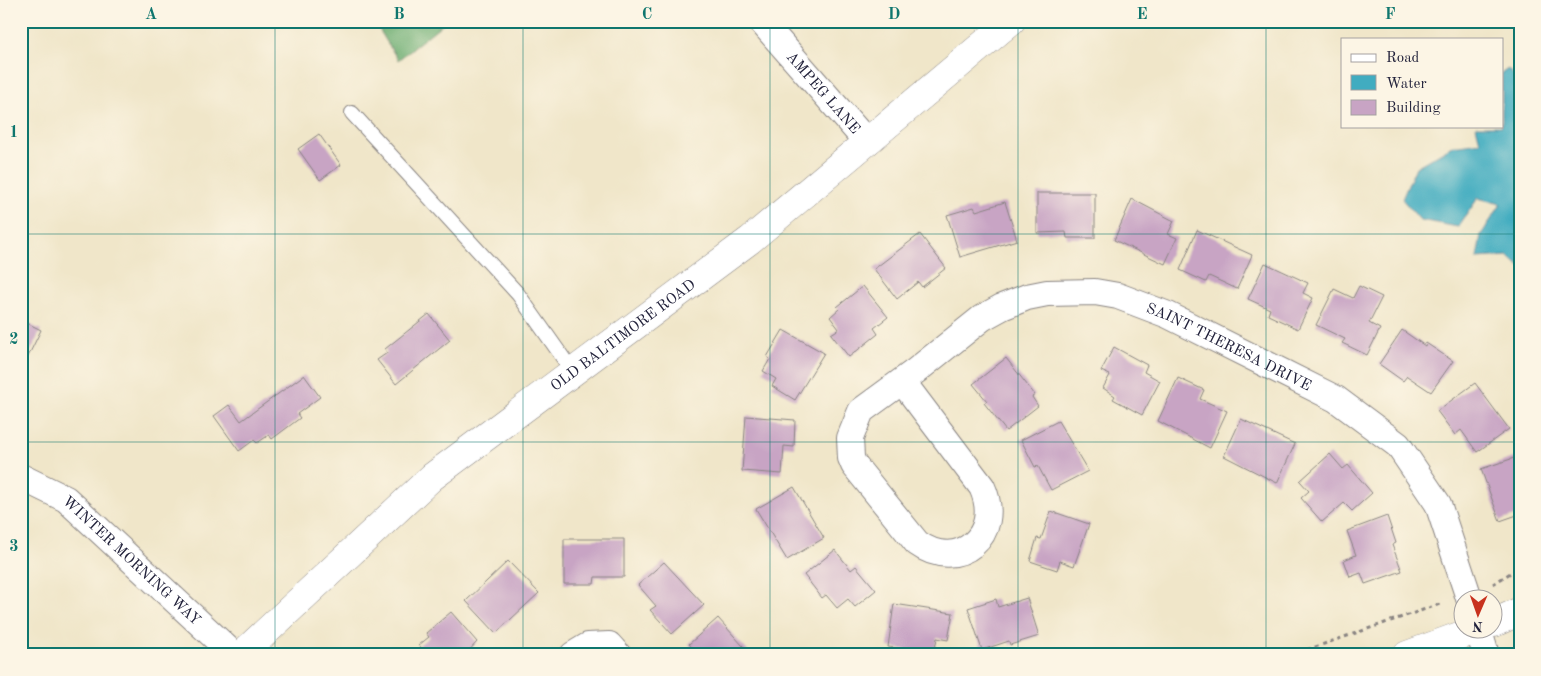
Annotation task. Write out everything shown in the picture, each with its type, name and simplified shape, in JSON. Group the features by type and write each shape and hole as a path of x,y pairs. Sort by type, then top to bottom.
{"street":[{"name":"AMPEG LANE","path":"761,21 867,142"},
{"name":"OLD BALTIMORE ROAD","path":"241,655 432,477 750,240 1011,21"},
{"name":"SAINT THERESA DRIVE","path":"902,382 982,487 986,496 988,508 985,530 980,540 960,551 935,551 926,549 917,542 851,458 850,438 861,410 902,382 982,318 1002,307 1027,297 1048,293 1095,292 1140,303 1336,399 1398,445 1438,504 1466,588"},
{"name":"WINTER MORNING WAY","path":"21,477 66,499 234,655"},
{"path":"1504,621 1520,611"},
{"path":"1407,655 1466,638"},
{"path":"573,655 588,646 610,646 618,655"}],"lane":[{"path":"352,113 518,294 573,372"}],"path":[{"path":"1485,588 1520,567"},
{"path":"1292,655 1454,601"}],"green space":[{"path":"374,21 446,21 398,60"}],"water":[{"path":"1508,69 1520,82 1520,267 1508,256 1477,258 1481,235 1501,204 1478,198 1458,227 1420,220 1402,199 1416,167 1452,146 1480,142 1476,128 1504,128 1504,72"}],"building":[{"path":"319,134 341,165 320,180 298,149"},
{"path":"1037,193 1095,193 1095,238 1067,238 1066,232 1037,233"},
{"path":"1132,199 1174,221 1168,234 1177,238 1165,264 1114,240"},
{"path":"1005,202 1017,240 960,257 947,215 974,207 976,211"},
{"path":"1197,230 1252,255 1237,289 1209,276 1206,282 1180,270"},
{"path":"920,234 946,268 922,287 918,282 897,299 874,269"},
{"path":"1265,263 1308,283 1303,293 1313,298 1298,329 1268,315 1270,309 1248,299"},
{"path":"863,286 888,317 874,328 878,334 849,357 831,334 839,329 830,317 839,309 837,307"},
{"path":"1359,286 1382,297 1369,323 1380,329 1367,355 1342,343 1345,339 1316,325 1334,289 1353,298"},
{"path":"429,314 450,340 396,384 377,360 387,353 385,349"},
{"path":"21,320 41,330 21,371"},
{"path":"783,330 824,353 795,400 772,386 776,379 763,371 770,359 767,357"},
{"path":"1402,330 1425,346 1426,343 1453,361 1431,392 1407,376 1403,381 1379,364"},
{"path":"1114,347 1147,365 1144,372 1160,381 1142,415 1113,399 1115,396 1103,388 1110,375 1101,371"},
{"path":"1006,358 1035,395 1032,397 1038,406 1006,431 984,403 987,401 973,384"},
{"path":"304,375 320,397 297,414 300,418 272,439 269,435 257,443 254,440 239,451 214,416 229,405 241,421"},
{"path":"1178,378 1204,390 1200,399 1227,411 1210,448 1158,421"},
{"path":"1475,383 1509,429 1477,452 1461,430 1455,435 1437,411"},
{"path":"746,416 795,420 794,447 784,446 782,474 742,471"},
{"path":"1241,419 1295,444 1277,483 1224,456"},
{"path":"1058,421 1088,471 1051,490 1038,466 1035,467 1021,440"},
{"path":"1330,454 1343,469 1348,465 1372,493 1352,511 1344,503 1322,522 1301,498 1309,491 1300,481"},
{"path":"1520,456 1520,514 1500,521 1481,469"},
{"path":"794,487 824,538 787,560 756,509"},
{"path":"1051,511 1089,524 1074,566 1060,561 1057,570 1030,561 1037,538 1041,539"},
{"path":"1387,516 1396,543 1392,545 1402,571 1365,584 1361,573 1350,577 1344,560 1356,555 1347,531"},
{"path":"564,539 624,539 624,577 595,577 594,584 564,584"},
{"path":"835,550 851,570 856,566 876,590 855,607 848,599 837,608 826,595 822,598 804,575"},
{"path":"508,561 539,593 496,633 466,601"},
{"path":"664,562 704,605 672,634 650,610 656,606 638,585"},
{"path":"1027,598 1039,636 1010,645 1009,641 982,650 968,608 996,599 998,607"},
{"path":"894,604 953,613 948,640 937,638 934,654 888,647"},
{"path":"451,612 477,642 465,655 428,655 419,645 429,637 426,633"},
{"path":"718,618 751,655 699,655 689,644"}]}
